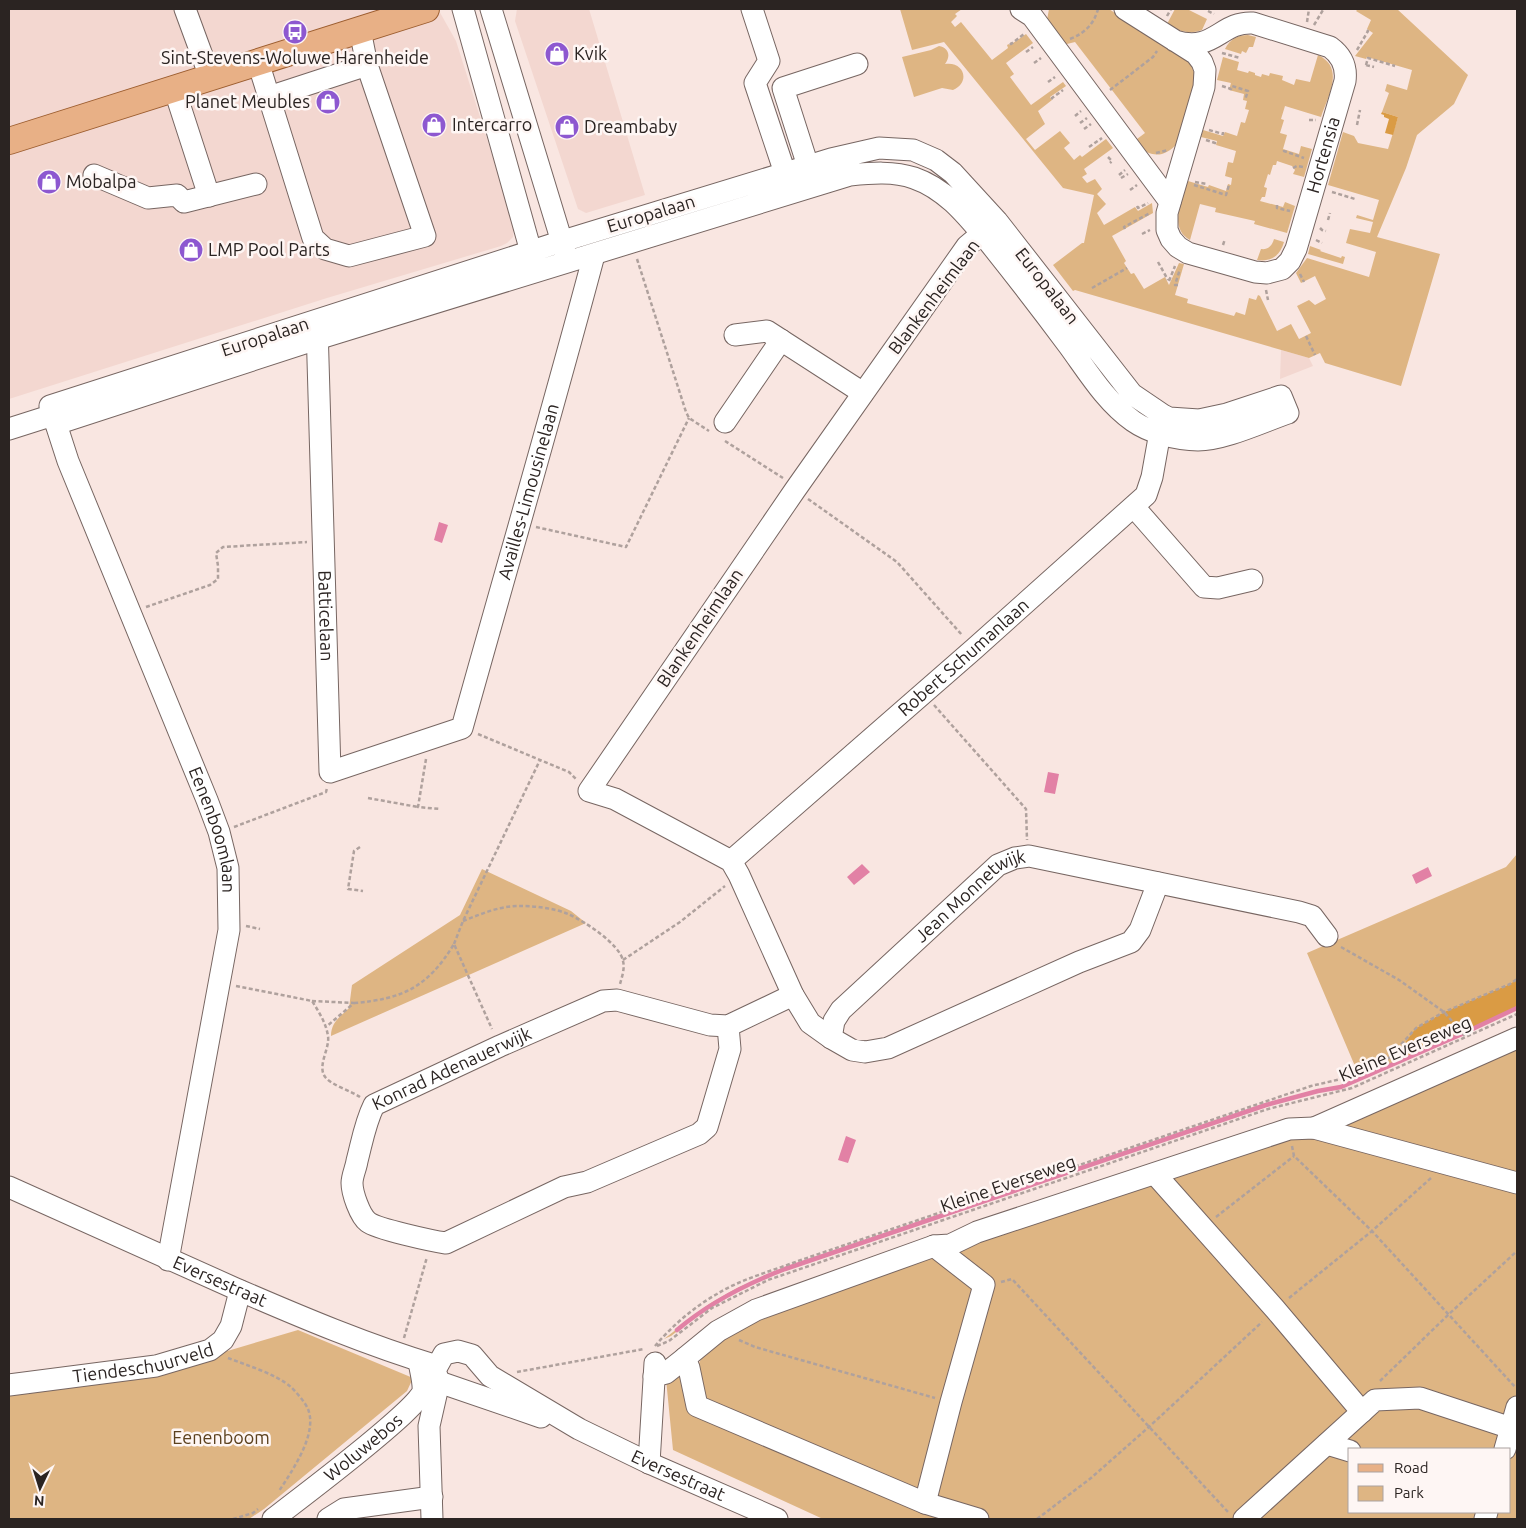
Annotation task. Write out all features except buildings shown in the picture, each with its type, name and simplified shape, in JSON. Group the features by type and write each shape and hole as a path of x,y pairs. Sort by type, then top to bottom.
{"main road":[{"path":"9,141 426,9"}],"street":[{"path":"185,9 210,77"},
{"path":"463,9 534,262"},
{"path":"491,9 569,262"},
{"path":"752,9 768,61 755,83 784,173"},
{"name":"Hortensia","path":"1125,9 1168,43 1196,54 1202,62 1206,76 1200,101 1160,204 1167,230 1174,243 1184,251 1261,273 1282,269 1290,261 1296,250 1346,77 1342,60 1330,46 1253,23 1232,26 1205,42 1187,44 1168,43"},
{"path":"1030,16 1095,101 1160,204"},
{"path":"258,62 313,238 325,249 349,256 426,236 367,65 360,30"},
{"path":"808,166 783,88 857,64"},
{"path":"269,97 367,65"},
{"path":"174,88 209,196"},
{"name":"Europalaan","path":"534,262 562,241 784,173 868,149 913,150 936,160 953,173 989,227 1132,394 1161,424 1169,418 1199,420 1285,404"},
{"name":"Europalaan","path":"9,428 54,419 50,406 317,330 534,262 569,262 594,255 850,175 869,173 899,174 912,177 933,186 989,227"},
{"path":"94,175 148,198 177,195 184,202 256,184"},
{"name":"Blankenheimlaan","path":"588,791 796,489 967,246 989,227"},
{"name":"Availles-Limousinelaan","path":"462,728 559,389 594,255"},
{"name":"Batticelaan","path":"317,330 330,772"},
{"path":"735,335 767,331 863,394"},
{"path":"720,432 781,340"},
{"name":"Eenenboomlaan","path":"54,419 68,461 219,832 228,868 229,930 168,1260"},
{"name":"Robert Schumanlaan","path":"735,868 924,694 1134,507 1146,494 1152,477 1161,424"},
{"path":"1134,507 1204,587 1218,588 1252,580"},
{"path":"330,772 462,728"},
{"path":"588,791 615,799 735,868 794,995 810,1023 852,1050 865,1052 888,1048 1079,962 1131,942 1140,930 1158,884"},
{"name":"Jean Monnetwijk","path":"831,1038 834,1021 841,1010 998,865 1015,858 1029,856 1299,912 1312,916 1327,936"},
{"path":"728,1026 794,995"},
{"name":"Konrad Adenauerwijk","path":"617,1000 710,1025 728,1026 730,1049 709,1122 704,1132 587,1182 564,1187 446,1243 432,1241 368,1222 363,1216 354,1195 352,1183 367,1118 374,1105 500,1046 603,1001 617,1000"},
{"path":"1314,1128 1517,1038"},
{"path":"652,1358 666,1373 718,1331 756,1310 934,1246 950,1245 977,1232 1288,1129 1314,1128 1447,1163 1517,1184"},
{"path":"1155,1174 1275,1310 1368,1406"},
{"name":"Eversestraat","path":"9,1187 168,1260 323,1326 424,1366 464,1392 580,1429"},
{"path":"925,1503 984,1285 934,1246"},
{"name":"Tiendeschuurveld","path":"9,1385 156,1366 210,1350 223,1340 231,1326 240,1291"},
{"name":"Eversestraat","path":"424,1366 444,1354 458,1351 472,1355 490,1376 580,1429 649,1463 777,1519"},
{"path":"649,1463 652,1358"},
{"path":"685,1358 697,1406 925,1503 978,1519"},
{"path":"424,1366 429,1426 432,1519"},
{"name":"Woluwebos","path":"267,1513 376,1438 416,1403 423,1392 424,1366"},
{"path":"1236,1516 1326,1444 1368,1406 1420,1398 1514,1429"},
{"path":"1505,1448 1514,1429 1517,1407"},
{"path":"1326,1444 1348,1450"},
{"path":"328,1519 344,1509 432,1498"}],"path":[{"path":"1064,41 1076,37 1088,29 1096,17 1098,9"},
{"path":"1307,16 1309,9"},
{"path":"1310,30 1323,10"},
{"path":"1208,11 1214,14"},
{"path":"1010,43 1030,16"},
{"path":"1356,52 1368,31 1366,30"},
{"path":"1095,101 1153,57 1168,43"},
{"path":"1220,61 1223,51 1240,58"},
{"path":"1366,65 1368,58 1395,66"},
{"path":"1053,99 1069,86"},
{"path":"1222,86 1231,89 1232,86 1248,91 1245,100"},
{"path":"1357,125 1360,110"},
{"path":"1208,130 1223,134 1223,132"},
{"path":"1089,147 1106,135"},
{"path":"1152,153 1163,152 1171,148"},
{"path":"1284,150 1284,152 1309,159"},
{"path":"1108,157 1112,161 1110,163"},
{"path":"1193,182 1207,184"},
{"path":"1187,183 1226,194 1229,185"},
{"path":"1331,192 1355,200"},
{"path":"1137,206 1138,208 1160,204"},
{"path":"1125,229 1124,227 1160,204"},
{"path":"1277,205 1276,208 1293,212"},
{"path":"1328,220 1330,213"},
{"path":"632,242 673,374 689,418 720,432 897,562 974,649"},
{"path":"1178,285 1176,285 1182,261"},
{"path":"1158,262 1169,281"},
{"path":"1092,288 1127,268"},
{"path":"1306,336 1315,355"},
{"path":"519,524 626,547 689,418"},
{"path":"130,613 210,586 218,579 216,553 223,547 323,541"},
{"path":"924,694 1026,809 1027,850 1029,856"},
{"path":"462,728 569,772 588,791"},
{"path":"418,807 428,749 426,740"},
{"path":"220,983 312,1001 354,1003 391,998 414,988 435,971 454,944 463,921 540,760"},
{"path":"219,832 326,792 330,772"},
{"path":"368,798 440,809"},
{"path":"360,847 354,851 348,889 363,891"},
{"path":"623,960 680,922 735,868"},
{"path":"463,921 503,907 518,906 549,909 568,914 606,939 618,951 624,966 617,1000"},
{"path":"1327,936 1345,950 1399,980 1444,1012 1466,1037"},
{"path":"454,944 500,1046"},
{"path":"652,1358 664,1334 717,1294 750,1279 798,1260 1310,1086 1341,1079 1387,1060 1416,1028 1444,1012 1510,984 1517,979"},
{"path":"312,1001 320,1012 326,1027 328,1047 322,1065 322,1071 326,1078 374,1105"},
{"path":"326,1027 354,1003"},
{"name":"Kleine Everseweg","path":"510,1372 652,1358 669,1340 712,1308 768,1280 1268,1109 1352,1088 1517,1014"},
{"path":"1288,1129 1294,1156 1372,1231 1517,1390"},
{"path":"1203,1228 1294,1156"},
{"path":"1037,1519 1091,1478 1275,1310 1372,1231 1447,1163"},
{"path":"424,1366 432,1241"},
{"path":"1368,1406 1374,1387 1517,1251"},
{"path":"984,1285 1012,1279 1236,1516"},
{"path":"718,1331 755,1347 951,1402"},
{"path":"210,1350 270,1375 290,1387 308,1408 310,1419 309,1433 300,1456 277,1494"},
{"path":"233,1519 253,1513 267,1513"}],"shaded area":[{"path":"9,9 438,9 456,41 514,224 513,237 501,246 327,298 9,399"},
{"path":"517,9 589,9 645,195 586,213 578,209 515,21"},
{"path":"1382,112 1398,117 1393,135 1385,133 1389,119 1381,114"},
{"path":"1281,350 1309,358 1313,366 1280,379"},
{"path":"439,522 448,525 442,543 434,540"},
{"path":"1048,772 1059,774 1055,794 1044,792"},
{"path":"862,864 870,872 854,885 847,877"},
{"path":"1428,867 1432,876 1416,884 1412,875"},
{"path":"1517,979 1517,1008 1399,1061 1397,1054 1416,1028 1444,1012 1510,984"},
{"path":"846,1136 856,1140 848,1163 838,1160"}],"green space":[{"path":"900,9 962,9 955,14 957,16 951,22 955,27 961,22 992,60 1008,48 1007,45 1010,45 1026,34 1033,43 1006,63 1014,74 1010,77 1031,105 1063,82 1066,86 1050,97 1052,100 1038,111 1045,124 1026,139 1035,150 1060,131 1070,143 1064,148 1074,160 1080,155 1082,157 1106,139 1113,148 1084,169 1087,174 1082,177 1087,183 1095,179 1102,189 1097,194 1106,204 1097,213 1104,225 1135,207 1138,211 1152,203 1153,213 1112,236 1126,261 1124,263 1131,274 1134,273 1144,289 1165,277 1169,285 1179,263 1184,264 1175,295 1188,299 1187,303 1234,316 1236,312 1245,315 1249,298 1256,300 1258,295 1277,331 1291,324 1299,339 1311,333 1297,306 1309,300 1315,305 1326,299 1315,276 1301,283 1296,273 1307,258 1369,277 1376,252 1346,243 1350,229 1370,233 1373,222 1356,218 1357,215 1373,220 1379,200 1328,185 1343,132 1354,136 1358,143 1388,149 1398,117 1382,112 1389,93 1385,91 1387,84 1407,90 1412,70 1367,57 1366,59 1355,56 1373,33 1367,29 1371,20 1356,11 1358,9 1397,9 1468,75 1454,104 1417,135 1406,168 1377,237 1440,254 1401,386 1325,363 1320,353 1309,358 1075,290 1073,291 1053,265 1084,243 1094,195 1063,188 944,42 912,50"},
{"path":"1049,9 1109,9 1190,63 1196,77 1178,143 1172,149 1161,154 1155,154 1144,151 1133,142 1145,133 1075,42 1059,46 1047,20"},
{"path":"1175,9 1187,9 1207,19 1202,30 1184,32 1167,24"},
{"path":"1248,35 1256,37 1253,47 1249,47 1246,53 1242,51 1241,54 1225,49 1235,38"},
{"path":"939,46 947,50 948,53 945,64 952,64 961,69 963,73 962,82 953,90 942,88 914,97 902,57 931,50"},
{"path":"1318,55 1326,61 1333,75 1330,92 1321,117 1285,106 1281,119 1284,120 1280,133 1287,135 1283,149 1299,154 1301,146 1312,149 1304,177 1293,174 1295,170 1292,166 1277,161 1276,165 1273,165 1270,175 1268,174 1264,187 1267,188 1265,197 1262,197 1260,201 1283,207 1285,202 1295,206 1287,233 1254,224 1255,221 1215,212 1216,208 1200,204 1190,240 1183,235 1178,221 1178,213 1188,181 1226,191 1228,184 1231,185 1232,178 1225,176 1228,162 1233,163 1236,151 1216,145 1217,141 1201,137 1203,130 1223,136 1225,132 1237,136 1241,122 1245,123 1249,110 1245,109 1247,101 1243,100 1244,94 1229,90 1231,83 1217,80 1223,57 1239,62 1237,70 1248,73 1249,71 1261,77 1262,74 1269,76 1270,73 1283,76 1282,80 1294,85 1296,79 1310,82"},
{"path":"1274,239 1284,242 1280,251 1271,259 1257,260 1261,249 1269,247"},
{"path":"1310,246 1341,258 1342,256 1345,257 1343,264 1308,254"},
{"path":"1517,854 1517,979 1510,984 1444,1012 1416,1028 1399,1061 1400,1063 1342,1088 1267,1106 767,1277 710,1306 671,1336 664,1339 709,1304 737,1288 785,1268 1266,1104 1341,1086 1360,1078 1307,953 1506,867"},
{"path":"482,869 571,911 586,923 331,1036 334,1023 349,1008 352,985 460,915"},
{"path":"1517,1032 1517,1519 823,1519 673,1450 666,1379 697,1368 703,1354 724,1335 865,1278 1294,1133"},
{"name":"Eenenboom","path":"298,1330 413,1378 407,1391 264,1509 249,1519 9,1519 9,1392 157,1372"}],"waterway":[{"path":"1464,1033 1517,1008"},
{"path":"677,1330 702,1311 729,1295 785,1269 1266,1105 1341,1087 1462,1034"}],"place":[{"name":"Sint-Stevens-Woluwe Harenheide","path":"295,32"},
{"name":"Kvik","path":"557,54"},
{"name":"Planet Meubles","path":"328,102"},
{"name":"Intercarro","path":"434,125"},
{"name":"Dreambaby","path":"567,127"},
{"name":"Mobalpa","path":"49,182"},
{"name":"LMP Pool Parts","path":"191,250"}]}
